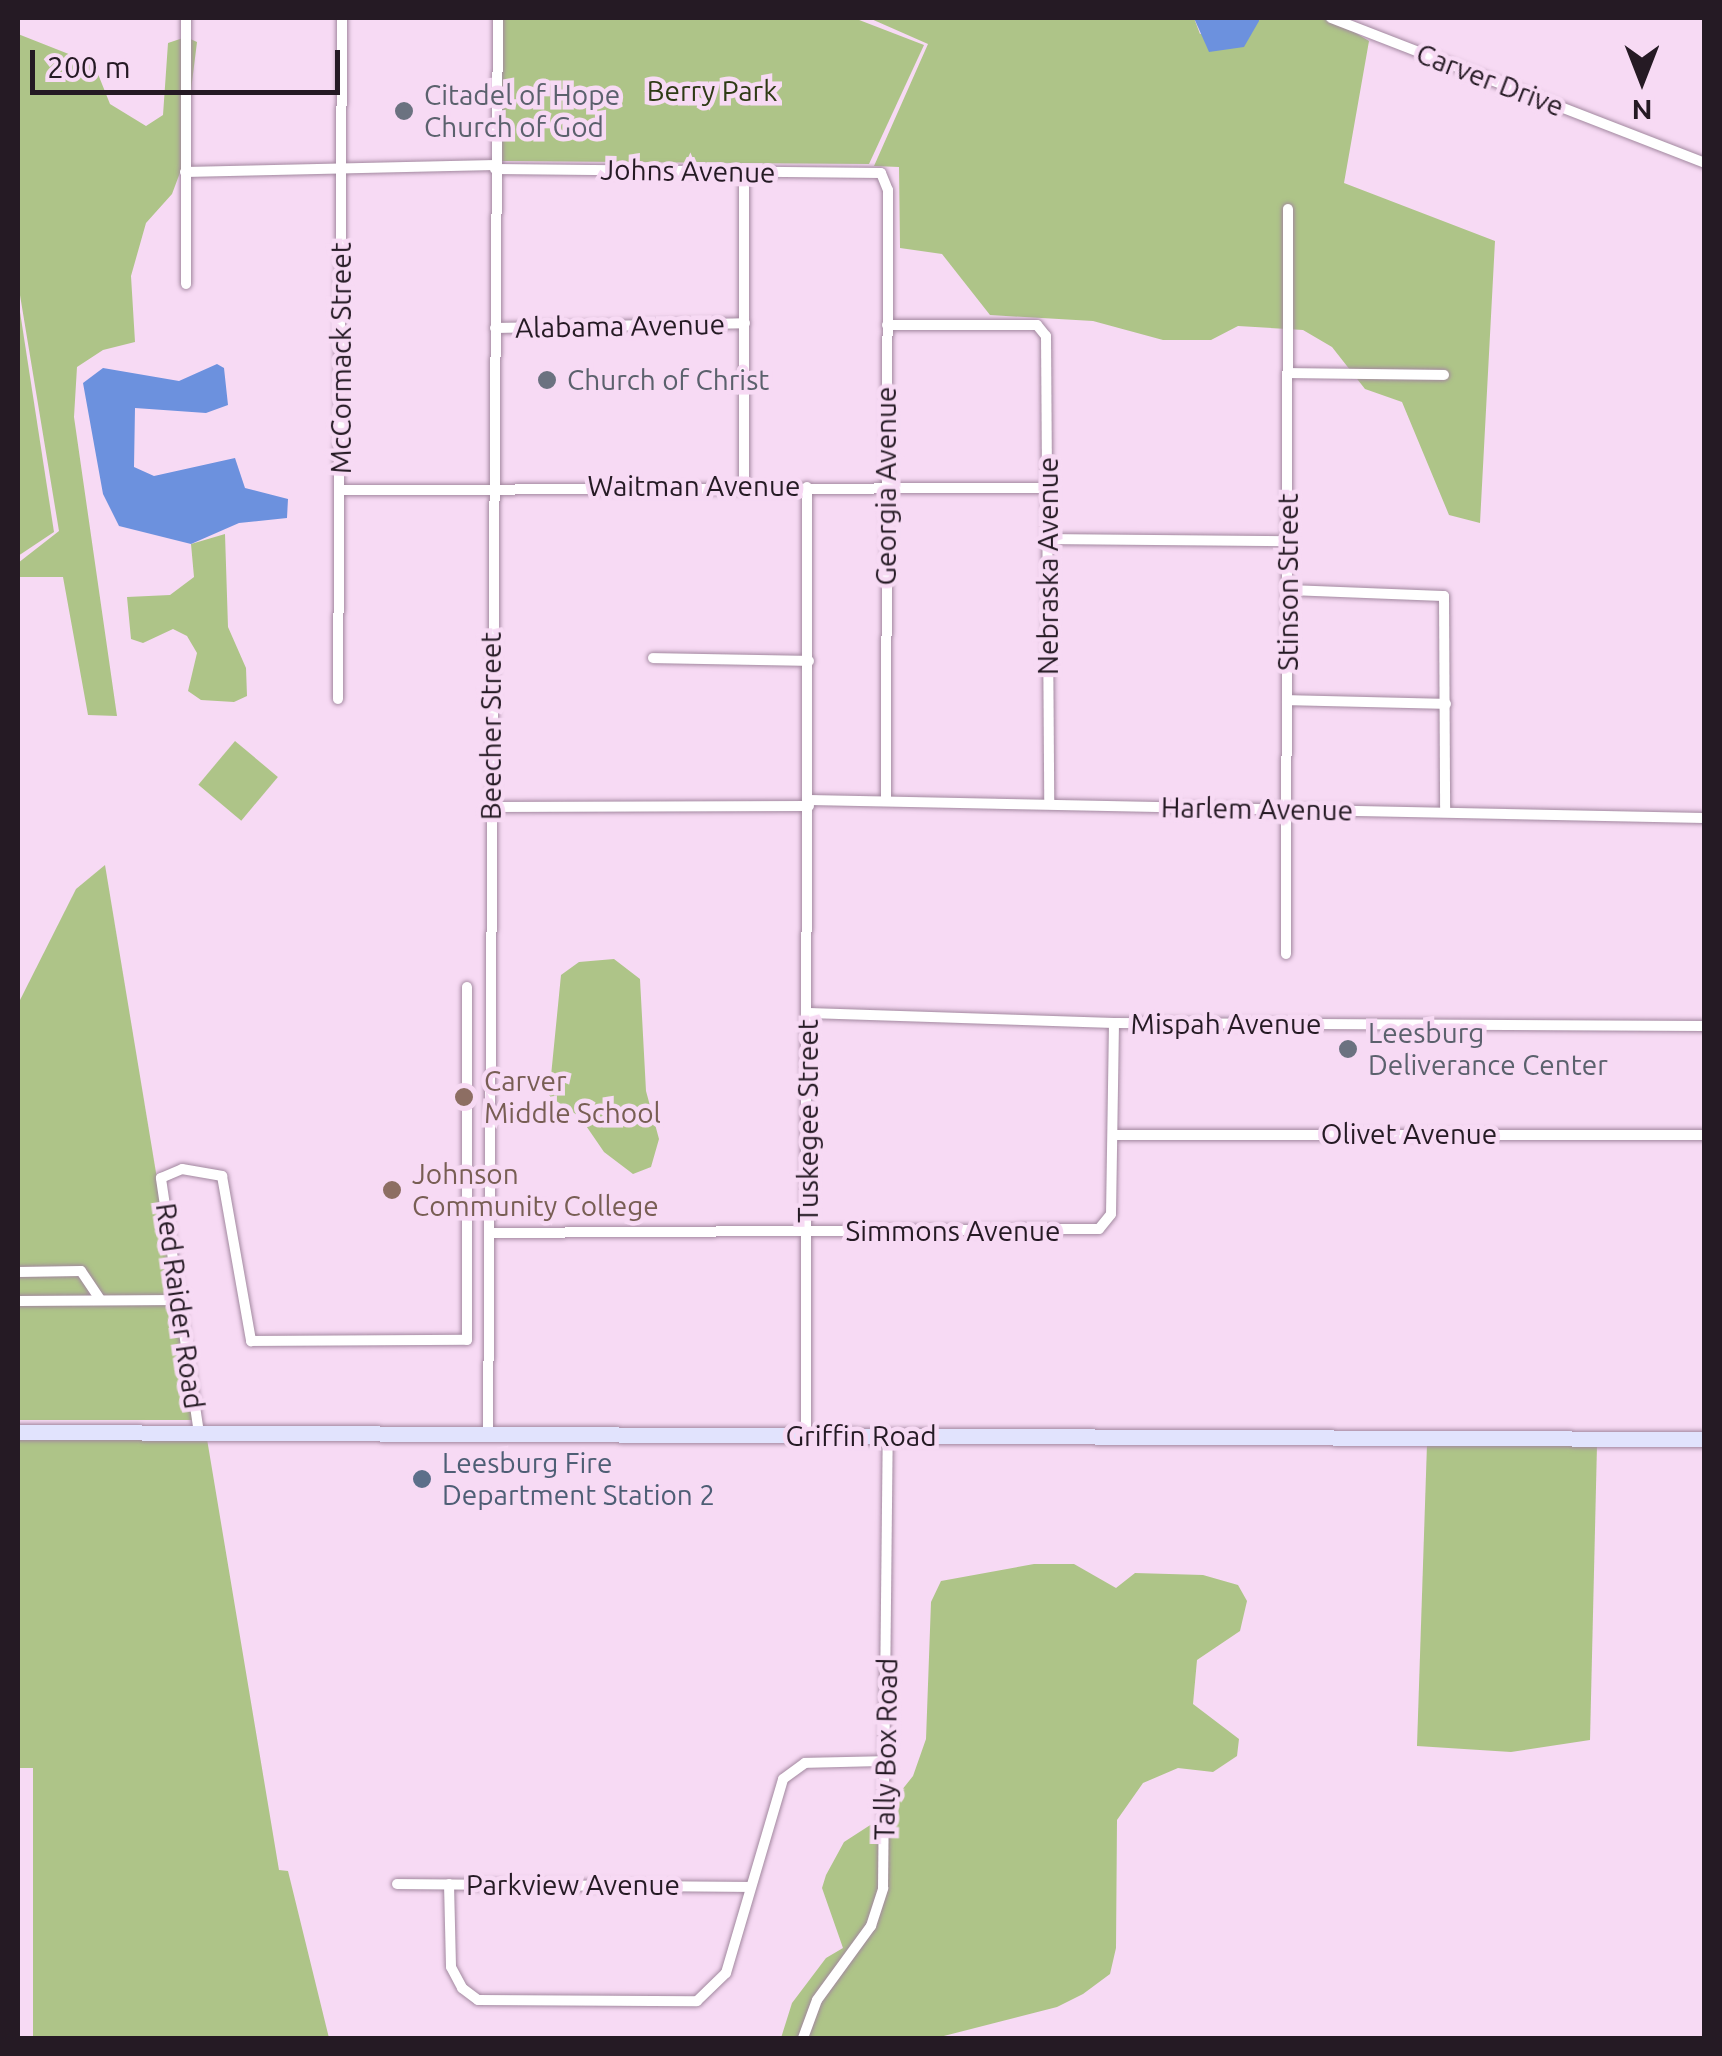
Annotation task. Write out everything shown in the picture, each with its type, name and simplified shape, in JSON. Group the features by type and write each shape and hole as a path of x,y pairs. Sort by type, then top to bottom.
{"street":[{"path":"186,18 186,284"},
{"name":"McCormack Street","path":"338,699 342,18"},
{"name":"Beecher Street","path":"488,1435 498,18"},
{"name":"Carver Drive","path":"1332,18 1704,163"},
{"name":"Johns Avenue","path":"185,172 496,167 881,173"},
{"path":"744,172 744,486"},
{"name":"Georgia Avenue","path":"881,173 888,190 886,801"},
{"name":"Stinson Street","path":"1286,954 1288,209"},
{"name":"Alabama Avenue","path":"495,328 745,324"},
{"name":"Nebraska Avenue","path":"887,326 1041,328 1047,340 1049,804"},
{"path":"1288,373 1444,375"},
{"name":"Tuskegee Street","path":"806,1437 807,487"},
{"name":"Waitman Avenue","path":"340,490 1048,488"},
{"path":"1048,539 1288,542"},
{"path":"1288,590 1444,596 1445,810"},
{"path":"653,658 809,661"},
{"path":"1287,700 1446,704"},
{"name":"Harlem Avenue","path":"492,807 886,801 1704,818"},
{"name":"Red Raider Road","path":"199,1434 162,1178 182,1169 222,1176 251,1341 466,1340 467,987"},
{"name":"Mispah Avenue","path":"809,1013 1114,1024 1704,1026"},
{"path":"1113,1135 1114,1024"},
{"name":"Simmons Avenue","path":"490,1233 1094,1231 1110,1218 1113,1135"},
{"name":"Olivet Avenue","path":"1113,1135 1704,1135"},
{"path":"18,1272 81,1271 100,1300"},
{"path":"18,1301 179,1300"},
{"name":"Griffin Road","path":"18,1432 1704,1439"},
{"name":"Tally Box Road","path":"803,2038 817,2000 878,1910 887,1761 888,1437"},
{"path":"449,1884 449,1954 456,1979 478,2000 519,2004 685,2003 707,1997 726,1973 772,1804 792,1770 820,1760 887,1761"},
{"name":"Parkview Avenue","path":"397,1884 750,1886"}],"green space":[{"name":"Berry Park","path":"501,18 854,18 924,45 869,164 501,161"},
{"path":"869,18 1194,18 1200,34 1259,18 1331,18 1369,41 1344,183 1495,241 1480,523 1449,515 1402,402 1365,389 1332,347 1303,330 1238,326 1211,340 1163,340 1093,321 990,315 942,254 900,248 899,167 874,166 928,44"},
{"path":"18,34 94,64 110,104 146,126 163,115 168,43 186,37 197,42 181,170 172,194 146,223 131,276 135,342 103,350 77,367 74,417 117,716 88,715 63,577 18,577 18,563 59,531 18,283"},
{"path":"18,299 54,532 18,556"},
{"path":"225,534 228,627 246,668 247,696 234,702 201,700 188,691 197,653 187,636 173,629 143,643 131,639 127,597 170,595 194,577 191,544"},
{"path":"235,741 278,777 241,821 198,785"},
{"path":"105,865 197,1420 18,1420 18,1004 76,889"},
{"path":"614,959 640,979 646,1091 659,1139 651,1167 633,1174 604,1152 580,1117 549,1096 561,975 579,962"},
{"path":"18,1438 207,1439 279,1870 288,1871 329,2038 33,2038 33,1768 18,1768"},
{"path":"1427,1444 1597,1445 1590,1740 1511,1752 1417,1746"},
{"path":"1034,1564 1074,1564 1116,1588 1135,1573 1203,1575 1238,1585 1247,1601 1240,1631 1197,1660 1193,1704 1239,1739 1237,1756 1213,1772 1178,1768 1143,1783 1117,1820 1116,1948 1110,1974 1083,1994 1057,2007 936,2038 781,2038 792,2003 826,1958 843,1948 822,1888 826,1875 844,1842 878,1820 913,1776 926,1739 931,1602 941,1581"}],"water":[{"path":"1194,18 1259,21 1244,47 1209,52"},
{"path":"217,364 224,368 228,405 206,413 135,408 134,467 154,476 235,458 245,488 288,499 287,518 239,523 191,544 119,526 103,494 83,383 103,368 179,381"}],"place":[{"name":"Citadel of Hope Church of God","path":"404,111"},
{"name":"Church of Christ","path":"547,380"},
{"name":"Leesburg Deliverance Center","path":"1348,1049"},
{"name":"Carver Middle School","path":"464,1097"},
{"name":"Johnson Community College","path":"392,1190"},
{"name":"Leesburg Fire Department Station 2","path":"422,1479"}]}
